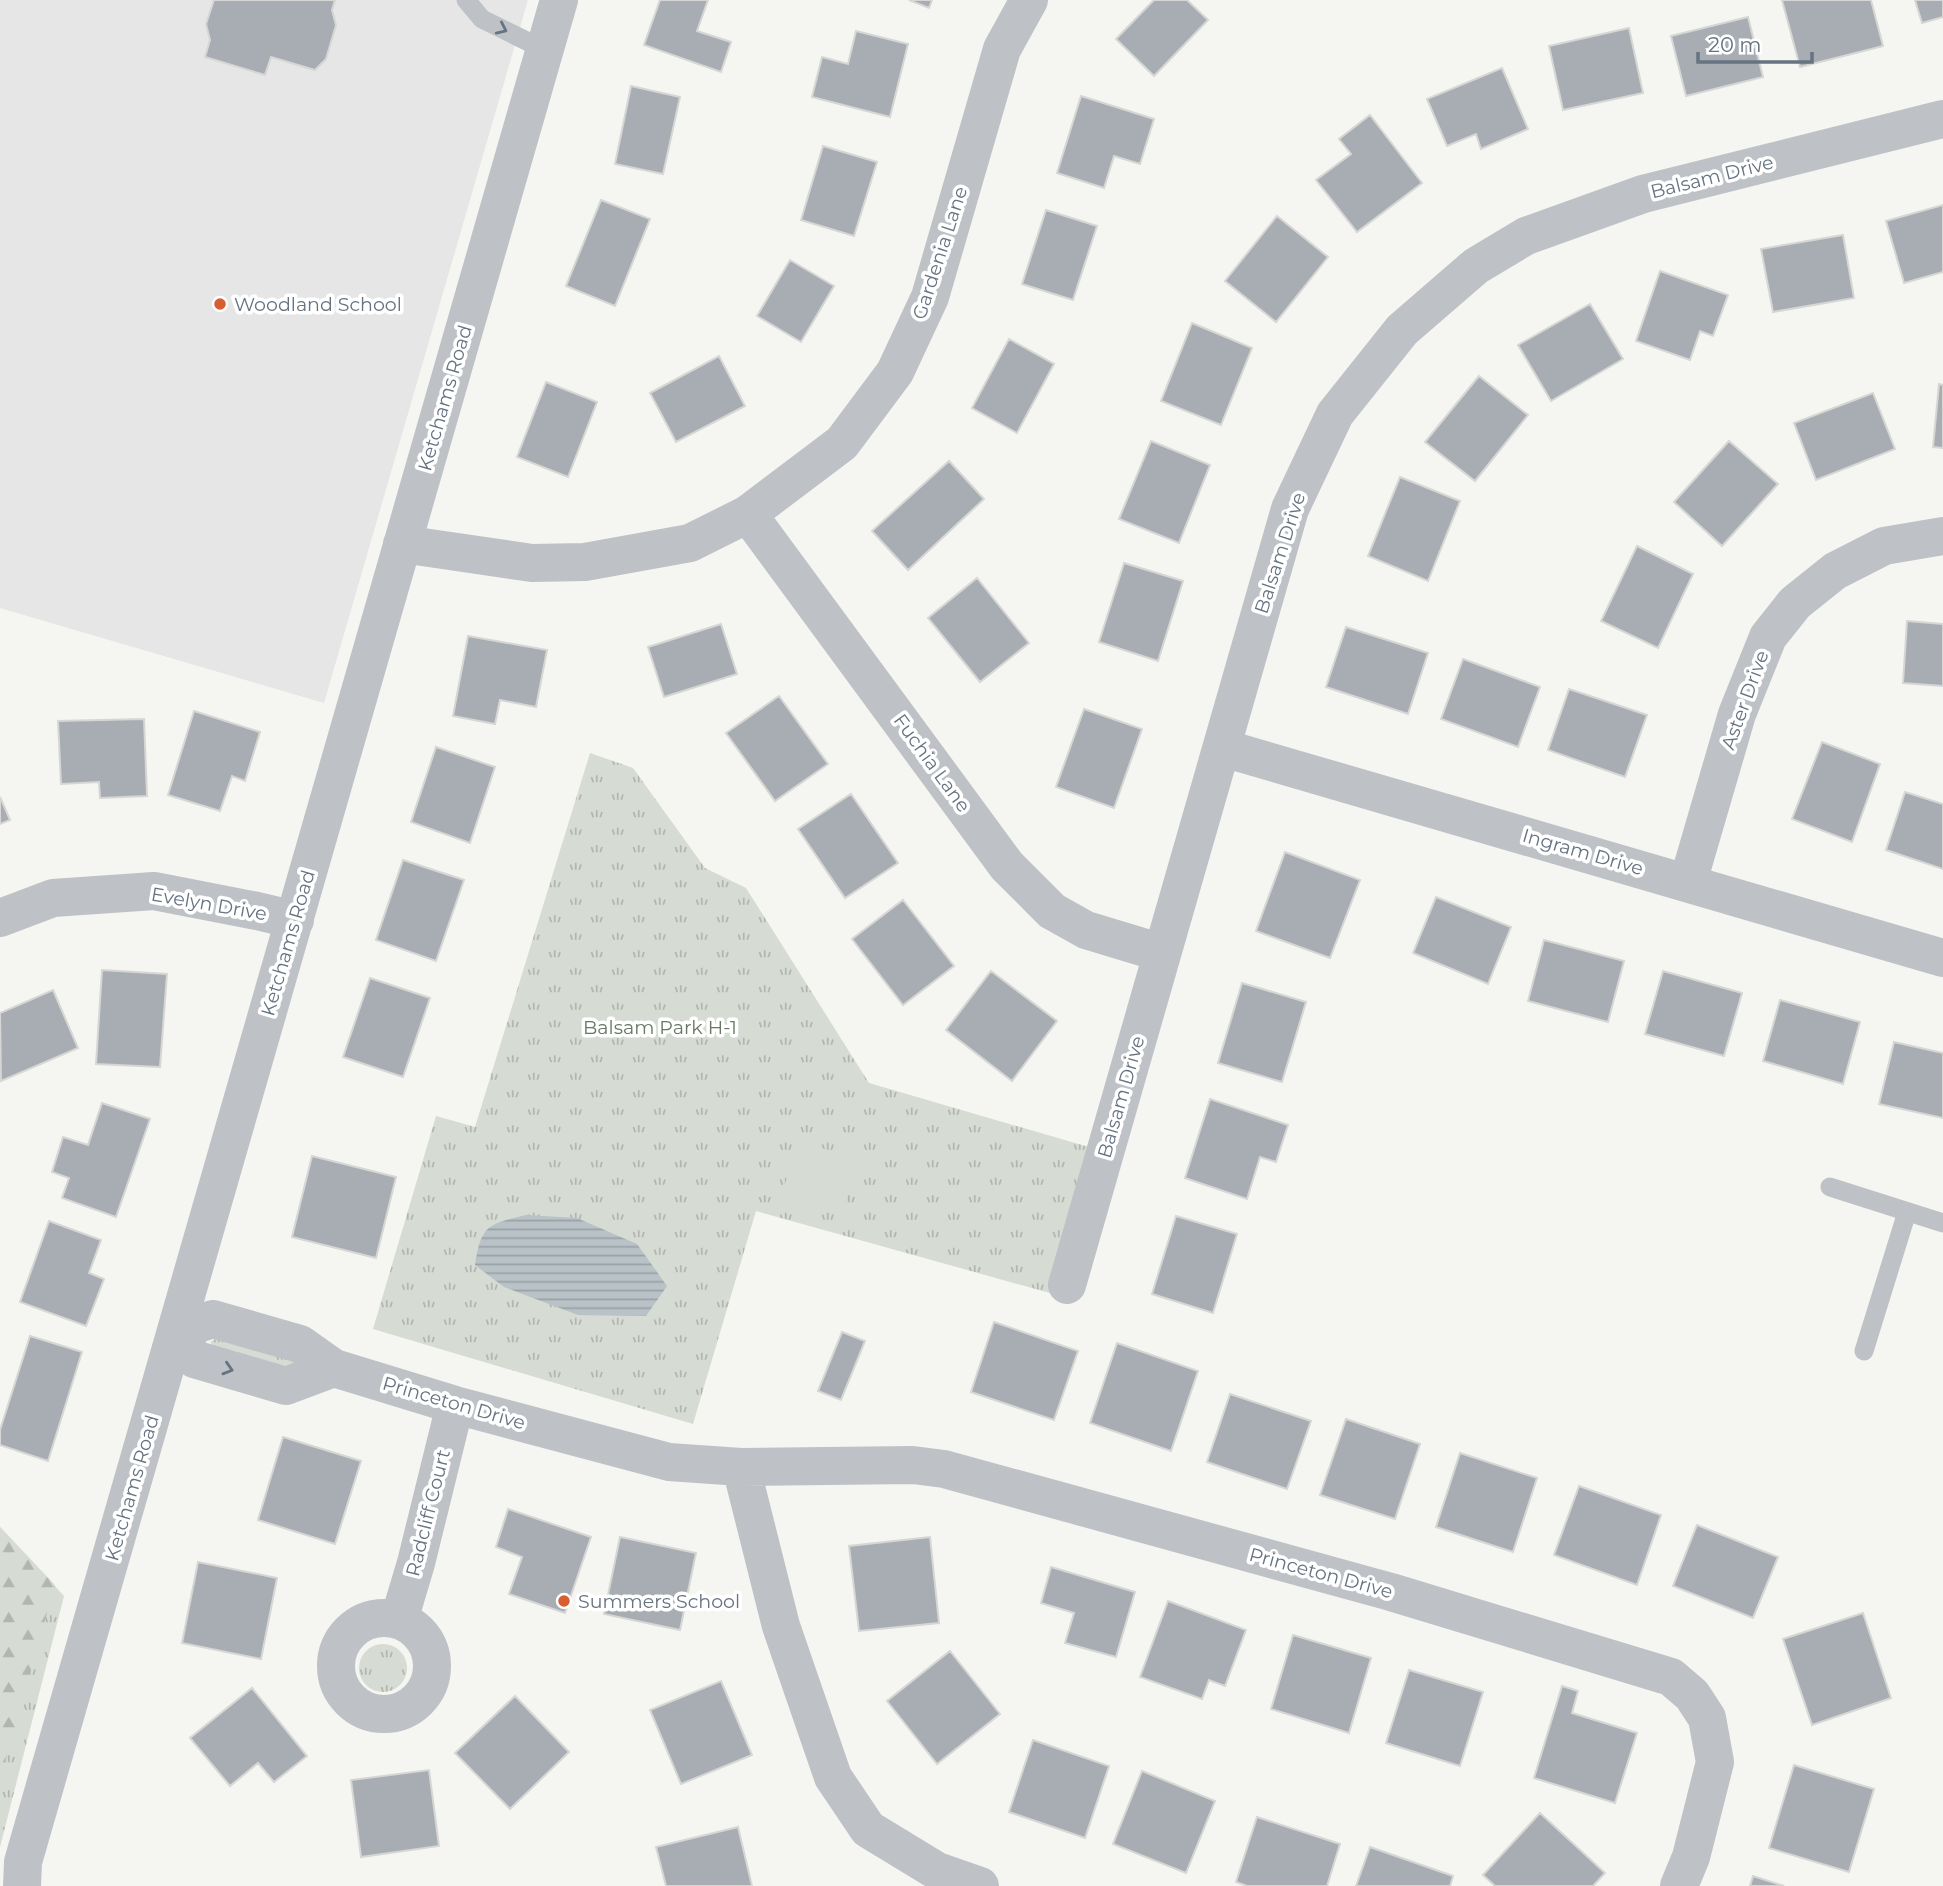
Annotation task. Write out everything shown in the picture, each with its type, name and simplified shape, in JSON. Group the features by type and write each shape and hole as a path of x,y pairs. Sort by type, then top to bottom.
{"street":[{"name":"Ketchams Road","path":"22,1886 23,1862 559,0"},
{"name":"Gardenia Lane","path":"402,544 532,563 585,562 690,543 748,514 842,443 895,372 930,297 1002,49 1029,0"},
{"name":"Balsam Drive","path":"1067,1286 1290,509 1335,414 1402,330 1476,267 1526,236 1643,194 1943,118"},
{"name":"Fuchia Lane","path":"748,514 1007,866 1052,911 1086,930 1162,953"},
{"name":"Aster Drive","path":"1688,883 1737,714 1768,637 1795,603 1835,571 1884,546 1943,536"},
{"name":"Ingram Drive","path":"1223,748 1943,958"},
{"name":"Evelyn Drive","path":"0,918 53,898 154,891 295,920"},
{"name":"Princeton Drive","path":"177,1331 194,1359 286,1386 334,1368 455,1405 669,1462 741,1467 913,1465 944,1469 1391,1592 1671,1677 1692,1695 1707,1718 1715,1762 1691,1857 1679,1886"},
{"name":"Radcliff Court","path":"399,1620 455,1405"},
{"path":"741,1467 781,1626 832,1777 869,1829 937,1871 980,1886"}],"lane":[{"path":"466,0 482,19 545,50"},
{"path":"1830,1187 1943,1223"},
{"path":"1864,1351 1907,1212"}],"shaded area":[{"name":"Woodland School","path":"0,0 528,0 324,703 0,608"},
{"path":"526,1215 577,1218 637,1244 667,1286 646,1316 578,1315 504,1287 475,1265 480,1242 488,1228"}],"green space":[{"name":"Balsam Park H-1","path":"590,753 633,768 705,868 746,888 869,1083 1106,1152 1064,1297 756,1211 693,1424 373,1329 436,1116 475,1127"},
{"path":"798,1141 858,1159 842,1214 781,1197"},
{"path":"224,1334 284,1353 298,1367 279,1375 219,1356 210,1342"},
{"path":"0,1527 64,1596 0,1847"},
{"path":"0,1527 55,1585 0,1779"},
{"path":"383,1644 400,1651 407,1668 400,1685 383,1692 366,1685 359,1668 366,1651"}],"building":[{"path":"214,0 335,0 332,10 336,25 326,59 315,70 271,57 265,75 205,57 210,40 206,24"},
{"path":"660,0 708,0 697,31 731,42 721,72 644,45"},
{"path":"909,0 932,0 929,8"},
{"path":"1154,0 1187,0 1208,20 1154,76 1116,39"},
{"path":"1782,0 1871,0 1883,46 1800,67"},
{"path":"1915,0 1943,0 1943,17 1922,23"},
{"path":"1748,17 1763,77 1686,96 1671,36"},
{"path":"1629,28 1643,93 1563,110 1549,46"},
{"path":"856,31 908,44 890,117 812,97 822,57 848,64"},
{"path":"1502,68 1528,129 1481,149 1476,134 1447,146 1427,99"},
{"path":"631,86 680,97 663,174 615,164"},
{"path":"1081,96 1154,119 1140,164 1114,156 1104,188 1057,173"},
{"path":"1370,115 1422,183 1357,232 1316,180 1351,154 1339,139"},
{"path":"823,146 877,162 854,236 801,220"},
{"path":"601,200 650,219 615,306 566,286"},
{"path":"1943,205 1943,272 1904,283 1886,221"},
{"path":"1046,210 1097,226 1073,300 1022,284"},
{"path":"1277,216 1328,257 1276,322 1225,281"},
{"path":"1843,235 1854,298 1773,312 1761,249"},
{"path":"790,260 834,286 801,342 757,316"},
{"path":"1660,271 1728,295 1713,336 1700,331 1690,360 1636,341"},
{"path":"1590,304 1623,359 1551,401 1518,345"},
{"path":"1192,323 1252,348 1221,425 1161,401"},
{"path":"1009,339 1054,364 1017,433 972,408"},
{"path":"719,356 745,406 676,442 650,393"},
{"path":"1479,376 1528,415 1475,481 1425,442"},
{"path":"546,382 597,402 568,477 517,457"},
{"path":"1939,384 1943,385 1943,448 1933,447"},
{"path":"1873,393 1895,449 1816,480 1794,423"},
{"path":"1151,441 1210,465 1179,543 1119,519"},
{"path":"1729,441 1778,484 1722,546 1674,502"},
{"path":"949,461 984,499 908,570 872,531"},
{"path":"1400,477 1460,501 1428,581 1368,556"},
{"path":"1637,546 1693,574 1658,648 1601,621"},
{"path":"1124,563 1183,581 1158,661 1099,642"},
{"path":"977,578 1029,643 980,682 928,618"},
{"path":"1907,621 1943,624 1943,686 1903,683"},
{"path":"721,624 737,674 664,697 648,647"},
{"path":"1346,627 1428,653 1408,714 1326,687"},
{"path":"468,636 547,650 536,707 500,700 495,724 453,716"},
{"path":"1463,659 1540,687 1518,747 1441,719"},
{"path":"1569,689 1647,715 1625,777 1548,750"},
{"path":"779,696 828,764 775,801 726,733"},
{"path":"1084,709 1142,729 1114,808 1056,787"},
{"path":"194,711 260,732 245,781 232,776 220,811 168,795"},
{"path":"144,719 147,796 100,798 99,782 61,784 58,721"},
{"path":"1822,742 1880,764 1852,842 1792,819"},
{"path":"436,747 495,767 470,843 411,822"},
{"path":"1905,792 1943,804 1943,869 1886,850"},
{"path":"851,794 898,863 845,898 798,829"},
{"path":"0,797 10,820 0,824"},
{"path":"1285,852 1360,880 1330,958 1256,931"},
{"path":"403,860 464,880 436,961 376,940"},
{"path":"1436,897 1511,927 1488,984 1413,953"},
{"path":"903,900 954,966 903,1005 852,939"},
{"path":"1544,940 1624,961 1608,1022 1528,1001"},
{"path":"102,970 167,974 160,1067 96,1064"},
{"path":"991,971 1057,1021 1012,1081 946,1030"},
{"path":"1663,971 1742,993 1724,1056 1645,1034"},
{"path":"370,978 430,998 403,1077 343,1057"},
{"path":"1242,983 1306,1002 1282,1082 1218,1063"},
{"path":"53,990 78,1048 1,1081 0,1013"},
{"path":"1780,1000 1860,1022 1843,1084 1763,1061"},
{"path":"1894,1042 1943,1053 1943,1118 1879,1104"},
{"path":"1210,1099 1288,1125 1276,1162 1260,1157 1247,1199 1185,1178"},
{"path":"102,1103 150,1119 116,1217 62,1198 69,1178 52,1172 63,1137 88,1145"},
{"path":"312,1156 396,1177 376,1258 292,1237"},
{"path":"1176,1216 1237,1234 1213,1313 1152,1294"},
{"path":"49,1221 101,1240 89,1273 104,1279 86,1326 20,1302"},
{"path":"994,1322 1078,1351 1054,1420 971,1392"},
{"path":"842,1332 865,1341 841,1400 818,1391"},
{"path":"30,1336 82,1352 48,1461 0,1445 0,1430"},
{"path":"1117,1343 1198,1371 1171,1451 1090,1423"},
{"path":"1230,1394 1311,1421 1287,1489 1207,1462"},
{"path":"1346,1419 1420,1444 1395,1519 1320,1495"},
{"path":"283,1437 361,1461 335,1544 258,1520"},
{"path":"1460,1453 1537,1478 1513,1552 1436,1527"},
{"path":"1579,1486 1661,1515 1637,1585 1554,1555"},
{"path":"508,1509 591,1537 565,1613 509,1594 522,1557 496,1547"},
{"path":"1697,1525 1778,1557 1753,1618 1673,1586"},
{"path":"620,1537 696,1553 680,1630 604,1614"},
{"path":"930,1537 939,1623 859,1631 849,1546"},
{"path":"198,1562 277,1578 261,1659 182,1643"},
{"path":"1051,1567 1135,1592 1116,1657 1065,1643 1074,1613 1041,1603"},
{"path":"1168,1601 1246,1630 1225,1686 1209,1680 1202,1699 1140,1677"},
{"path":"1863,1613 1891,1698 1812,1725 1783,1639"},
{"path":"1293,1635 1371,1658 1349,1733 1271,1709"},
{"path":"950,1651 1000,1714 937,1764 887,1701"},
{"path":"1409,1670 1483,1692 1460,1766 1386,1743"},
{"path":"721,1681 752,1755 681,1784 650,1710"},
{"path":"1562,1686 1578,1691 1572,1713 1637,1733 1615,1803 1534,1778"},
{"path":"252,1688 307,1756 274,1782 258,1763 230,1786 190,1738"},
{"path":"515,1696 569,1752 510,1809 455,1753"},
{"path":"1033,1740 1109,1766 1085,1838 1009,1812"},
{"path":"1794,1765 1874,1789 1849,1872 1769,1848"},
{"path":"429,1770 439,1846 361,1857 351,1780"},
{"path":"1142,1771 1215,1801 1186,1873 1113,1844"},
{"path":"1540,1813 1605,1873 1593,1886 1495,1886 1483,1875"},
{"path":"1257,1817 1340,1844 1327,1886 1247,1886 1236,1882"},
{"path":"738,1827 752,1886 666,1886 656,1847"},
{"path":"1370,1847 1453,1876 1450,1886 1356,1886"},
{"path":"1753,1876 1784,1886 1750,1886"}],"place":[{"name":"Woodland School","path":"220,304"},
{"name":"Summers School","path":"564,1601"}]}
